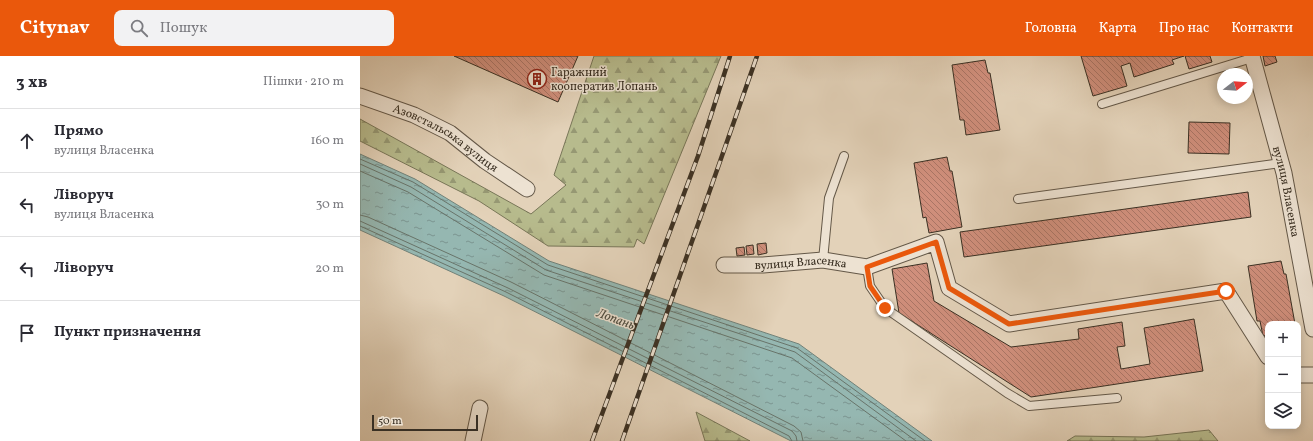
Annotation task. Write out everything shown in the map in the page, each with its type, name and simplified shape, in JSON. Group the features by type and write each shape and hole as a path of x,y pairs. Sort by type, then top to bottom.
{"street":[{"name":"вулиця Власенка","path":"1252,57 1281,163 1313,329"},
{"name":"Азовстальська вулиця","path":"360,96 414,115 450,133 485,161 527,189"},
{"name":"вулиця Власенка","path":"724,265 763,265 823,260 867,267 936,242 949,288 1009,324 1226,291 1265,352"},
{"path":"1301,375 1313,375"},
{"path":"473,441 480,408"}],"lane":[{"path":"1102,104 1252,57"},
{"path":"823,260 829,198 844,156"},
{"path":"1018,199 1281,163"},
{"path":"867,267 870,286 885,308 1007,393 1029,406 1117,398"}],"green space":[{"path":"594,56 721,56 644,244 637,239 634,247 548,246 479,201 360,141 360,119 531,214 566,185 554,175"},
{"path":"696,412 750,441 705,441"},
{"path":"1209,430 1218,441 1067,441 1075,436 1144,437"}],"water":[{"name":"Лопань","path":"360,154 415,179 549,261 799,344 932,441 791,441 504,296 360,230"}],"building":[{"name":"Гаражний кооператив Лопань","path":"454,56 578,56 558,102"},
{"path":"1081,56 1184,56 1172,60 1174,64 1134,77 1130,63 1121,66 1127,86 1093,96"},
{"path":"1185,56 1210,56 1212,62 1189,69"},
{"path":"1263,56 1275,56 1277,62 1265,66"},
{"path":"985,60 988,73 990,73 1000,130 966,135 964,120 960,120 952,65"},
{"path":"1189,122 1230,123 1229,154 1188,153"},
{"path":"947,157 950,171 952,171 962,227 929,233 926,217 923,218 914,163"},
{"path":"1248,192 1251,217 964,257 960,232"},
{"path":"766,243 767,253 758,255 757,244"},
{"path":"753,245 754,254 747,255 746,246"},
{"path":"744,247 745,255 737,256 736,248"},
{"path":"1281,261 1284,274 1286,274 1294,321 1265,321 1265,336 1263,336 1260,321 1257,321 1248,266"},
{"path":"927,263 934,301 1011,347 1079,339 1078,329 1122,322 1125,346 1117,347 1121,369 1150,364 1144,328 1194,319 1203,371 1031,397 899,313 892,269"}],"railway":[{"path":"592,441 698,156 730,56"},
{"path":"622,441 757,56"}],"place":[{"name":"Гаражний кооператив Лопань","path":"537,79"}],"route":[{"path":"885,308 870,286 867,267 936,242 949,288 1009,324 1226,291"}]}
